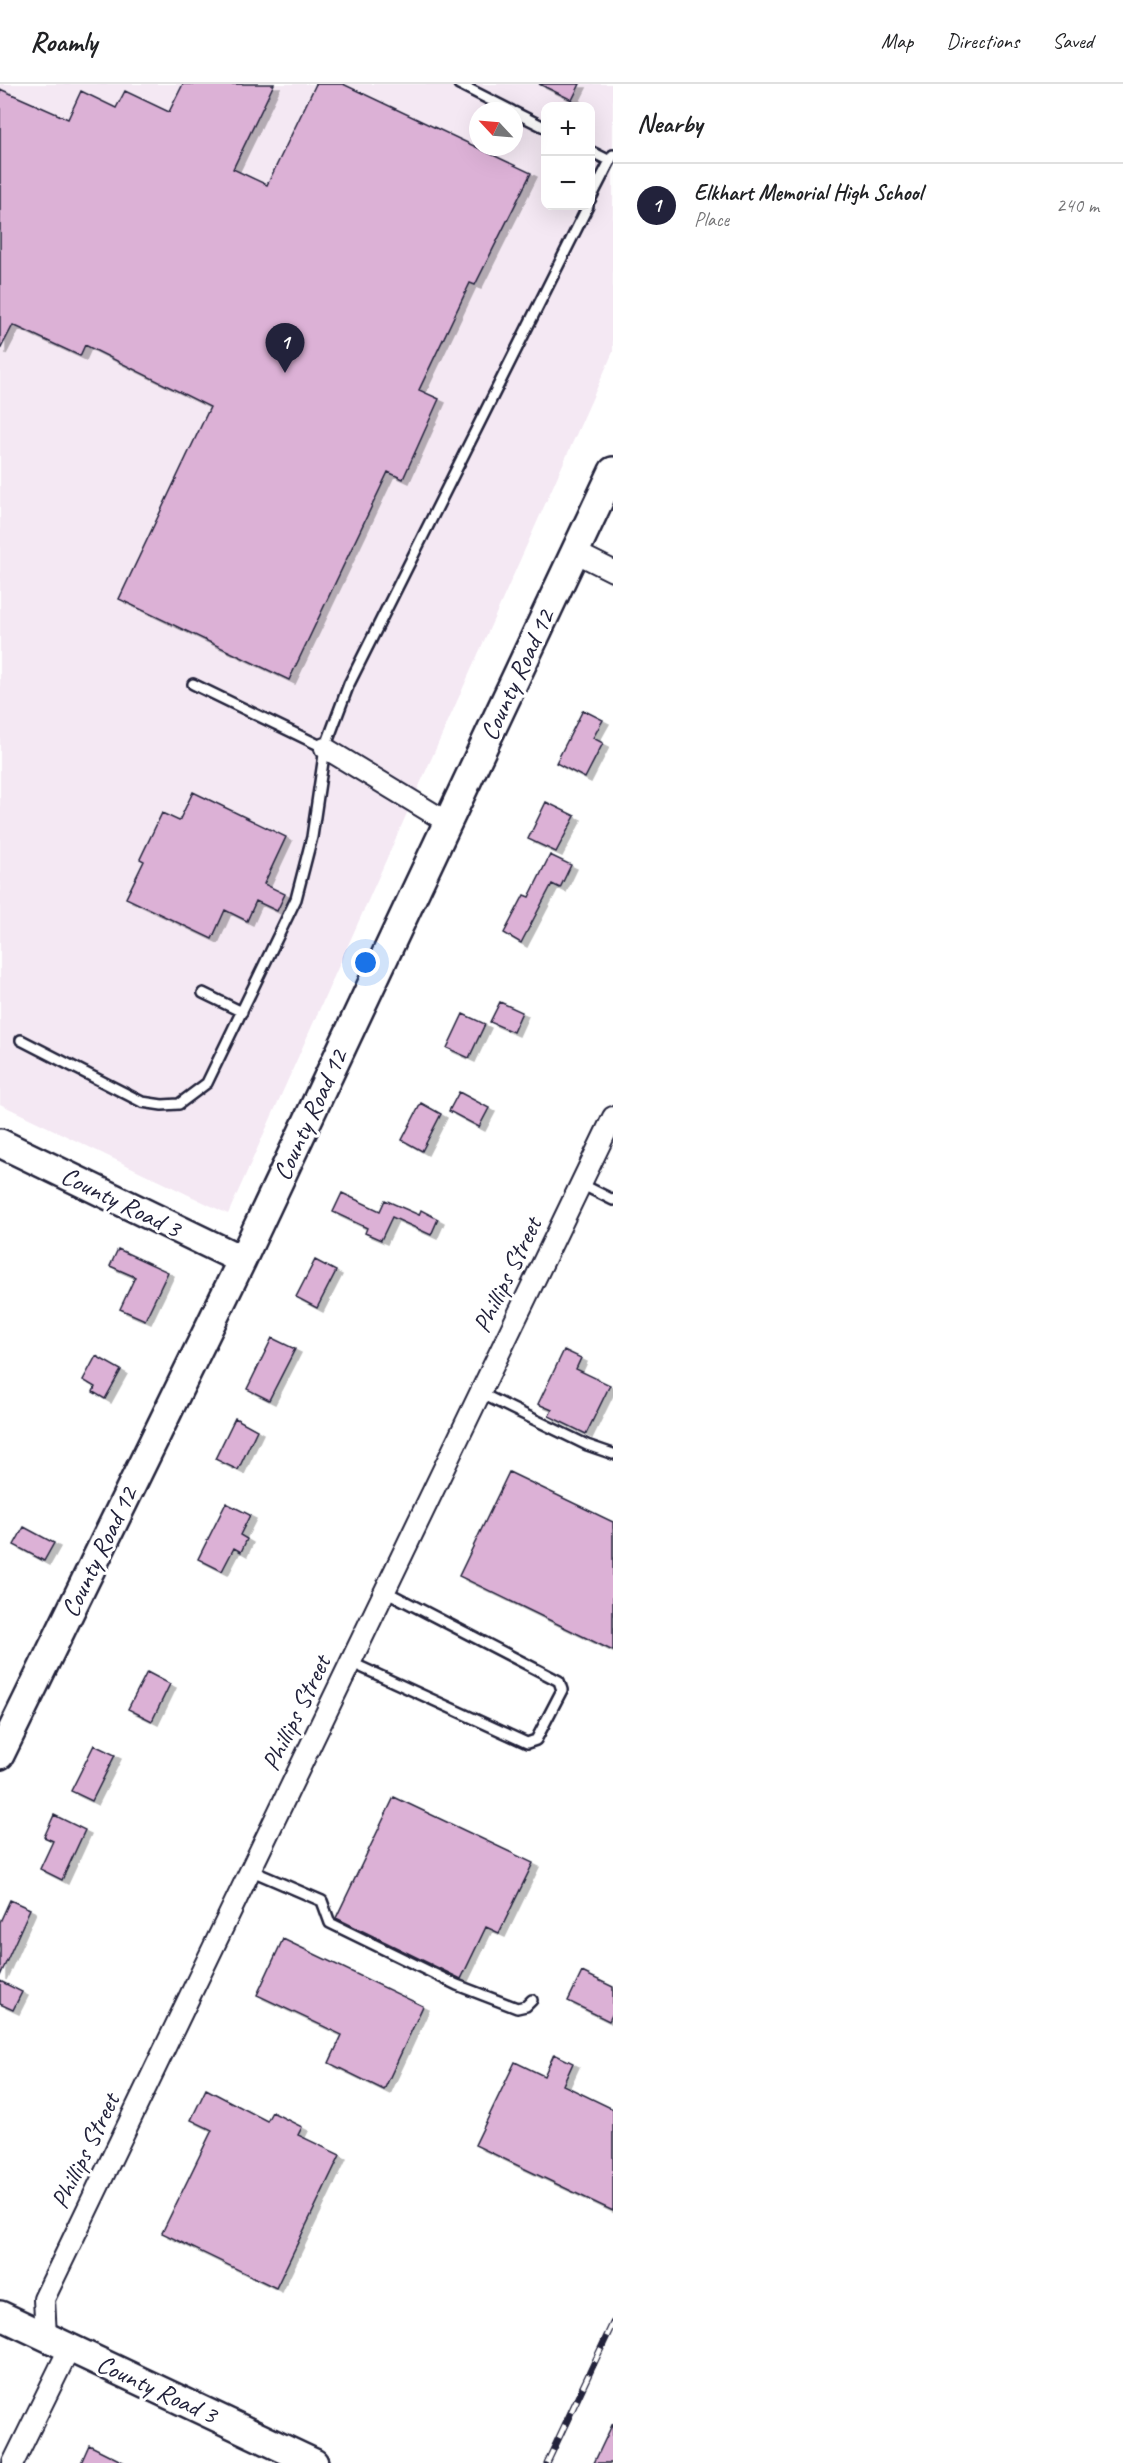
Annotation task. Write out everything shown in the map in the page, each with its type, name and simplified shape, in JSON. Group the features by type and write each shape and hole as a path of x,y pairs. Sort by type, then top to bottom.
{"main road":[{"name":"County Road 12","path":"0,1755 242,1260 613,471"},
{"name":"County Road 3","path":"0,1143 242,1260"},
{"name":"County Road 3","path":"0,2315 314,2463"}],"street":[{"path":"575,552 613,571"},
{"path":"325,748 447,822"},
{"name":"Phillips Street","path":"13,2463 58,2342 44,2299 613,1117"}],"lane":[{"path":"459,84 495,102"},
{"path":"523,116 541,125"},
{"path":"595,152 611,158 595,192"},
{"path":"21,1040 142,1102 162,1106 179,1104 207,1083 296,899 312,837 325,748 349,684 586,210"},
{"path":"193,684 325,748"},
{"path":"203,993 242,1012"},
{"path":"581,1184 613,1200"},
{"path":"480,1393 613,1454"},
{"path":"350,1662 527,1743 536,1740 562,1690 559,1681 385,1591"},
{"path":"250,1870 321,1901 330,1923 457,1985 517,2008 526,2006 532,2000"}],"shaded area":[{"path":"0,84 613,84 613,352 228,1214 0,1104"}],"building":[{"path":"183,84 274,84 233,169 267,185 316,84 343,84 469,144 469,156 495,156 531,173 475,285 470,283 419,390 439,399 403,479 388,472 289,680 119,599 210,407 85,345 80,356 13,325 0,350 0,89 68,119 81,91 116,108 125,91 169,112"},
{"path":"539,84 580,84 572,100"},
{"path":"583,710 603,720 593,738 603,743 585,778 556,763"},
{"path":"193,792 286,837 264,884 285,894 277,911 256,901 247,921 225,910 212,939 126,898 144,861 140,859 162,813 179,821"},
{"path":"546,802 575,816 556,852 528,839"},
{"path":"550,855 571,865 560,888 552,884 521,943 504,933 524,895 529,897"},
{"path":"500,1002 522,1012 513,1032 490,1022"},
{"path":"463,1014 485,1024 469,1058 447,1048"},
{"path":"459,1092 489,1108 479,1127 449,1111"},
{"path":"421,1103 441,1114 422,1151 402,1140"},
{"path":"342,1193 380,1211 385,1200 419,1215 421,1210 438,1219 431,1235 392,1217 381,1240 365,1233 367,1228 333,1212"},
{"path":"118,1249 168,1272 145,1320 120,1309 135,1277 110,1266"},
{"path":"315,1260 336,1271 317,1308 296,1297"},
{"path":"272,1338 295,1349 269,1400 247,1389"},
{"path":"564,1350 581,1358 576,1369 610,1385 586,1434 549,1416 552,1410 538,1404"},
{"path":"96,1356 121,1370 105,1399 93,1392 95,1387 83,1380"},
{"path":"235,1418 257,1430 238,1470 215,1459"},
{"path":"509,1472 613,1522 613,1651 459,1576"},
{"path":"226,1503 250,1515 240,1535 247,1539 241,1552 234,1548 222,1571 198,1559"},
{"path":"24,1527 54,1543 44,1561 14,1545"},
{"path":"147,1672 170,1684 152,1721 128,1709"},
{"path":"94,1745 115,1755 92,1801 71,1791"},
{"path":"394,1797 533,1863 499,1933 486,1927 461,1979 336,1918"},
{"path":"54,1815 85,1830 62,1880 40,1869 53,1841 44,1837"},
{"path":"10,1900 30,1909 0,1976 0,1922"},
{"path":"283,1939 423,2006 384,2090 329,2063 342,2035 257,1995"},
{"path":"582,1972 613,1987 613,2013 609,2021 568,2001"},
{"path":"0,1981 22,1992 13,2010 0,2004"},
{"path":"554,2054 573,2063 563,2085 613,2109 613,2211 475,2145 515,2062 544,2076"},
{"path":"206,2089 267,2121 272,2112 302,2127 298,2135 340,2155 276,2288 162,2233 212,2130 191,2120"},
{"path":"613,2423 613,2463 594,2463"},
{"path":"89,2445 125,2463 81,2463"}],"railway":[{"path":"547,2463 613,2323"}],"place":[{"name":"Elkhart Memorial High School","path":"285,373"}]}
